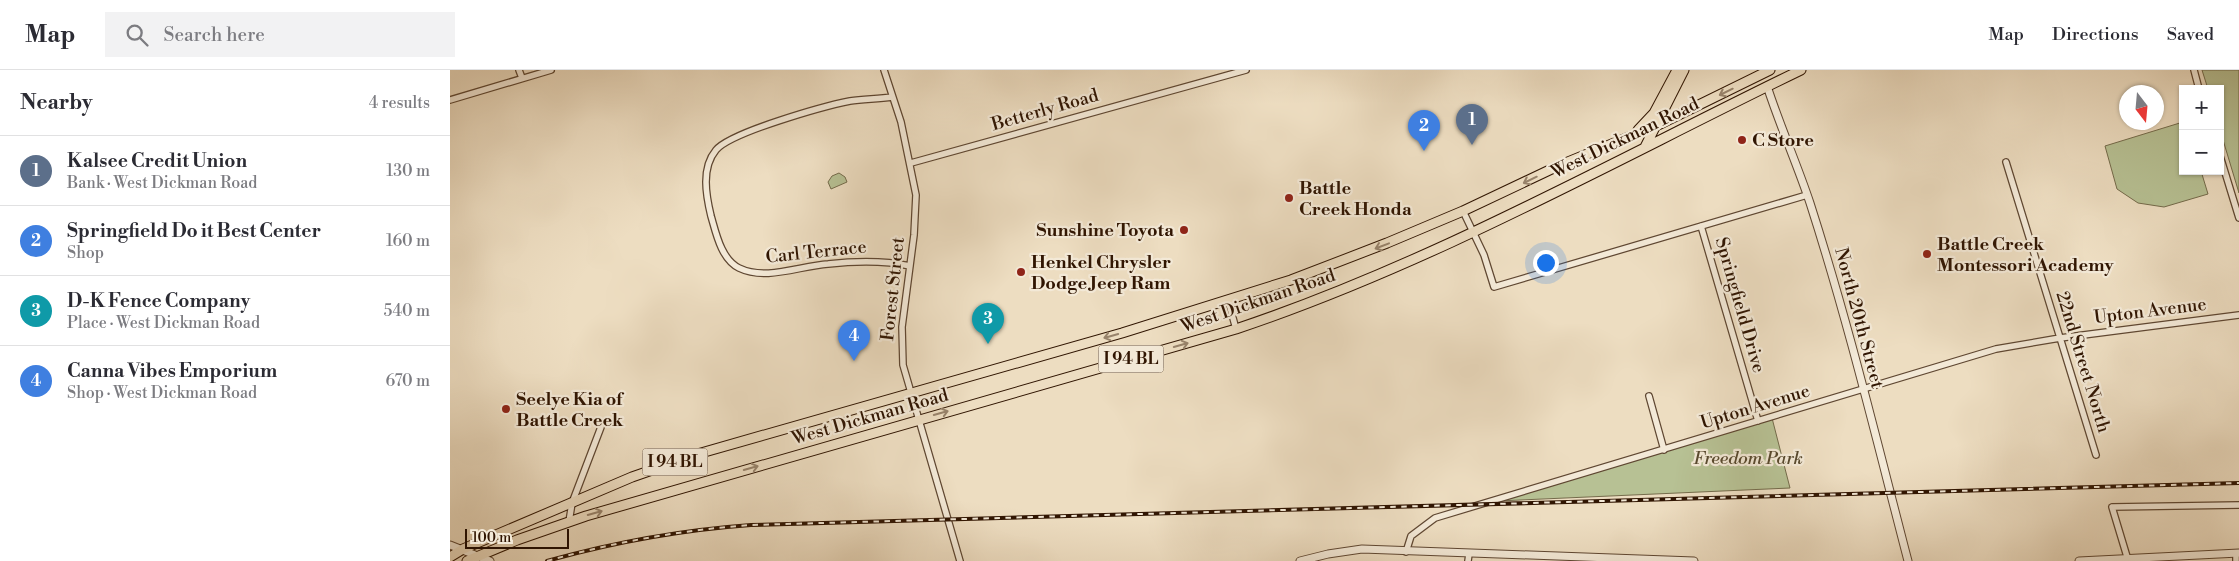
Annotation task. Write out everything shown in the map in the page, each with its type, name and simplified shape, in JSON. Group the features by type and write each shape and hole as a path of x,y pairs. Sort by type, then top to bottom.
{"main road":[{"path":"1632,135 1654,112 1677,70"},
{"path":"1645,147 1658,125 1684,70"},
{"name":"West Dickman Road","path":"450,557 462,549 632,477 700,453 911,394 1228,300 1308,274 1463,211 1558,166 1658,125 1770,70"},
{"name":"West Dickman Road","path":"468,561 569,522 1236,329 1320,299 1408,262 1472,232 1801,70"}],"street":[{"path":"519,70 522,78"},
{"path":"450,100 551,70"},
{"name":"Forest Street","path":"884,70 911,163 916,195 902,341 903,365 960,561"},
{"name":"Betterly Road","path":"911,163 1246,70"},
{"path":"2194,70 2199,85"},
{"name":"North 20th Street","path":"1767,86 1778,121 1807,195 1834,280 1908,561"},
{"name":"Carl Terrace","path":"892,97 850,101 810,112 731,140 716,150 712,157 707,173 706,192 720,245 727,258 737,267 755,273 767,274 826,264 862,261 890,262 910,266"},
{"name":"22nd Street North","path":"2006,162 2096,455"},
{"path":"2224,169 2239,218"},
{"path":"1463,211 1484,255 1494,287 1807,195"},
{"name":"Springfield Drive","path":"1701,226 1758,421"},
{"path":"1228,300 1236,329"},
{"name":"Upton Avenue","path":"1406,552 1406,544 1411,536 1435,518 1996,350 2060,338 2239,315"},
{"path":"1649,396 1664,450"},
{"path":"569,522 572,503 601,427"},
{"path":"2128,560 2112,507 2239,505"},
{"path":"450,545 490,561"},
{"path":"1300,561 1328,554 1362,549 1468,558 1694,561"},
{"path":"2080,561 2237,553 2236,561"}],"green space":[{"path":"2202,70 2239,70 2239,193 2224,143 2224,85 2207,85"},
{"path":"2179,123 2179,175 2202,175 2208,194 2164,207 2138,203 2117,189 2105,146 2157,130 2164,130 2164,128"},
{"path":"839,173 845,177 847,182 831,189 828,182 832,176"},
{"name":"Freedom Park","path":"1772,418 1790,488 1498,501"}],"railway":[{"path":"547,561 648,538 699,530 751,525 2239,483"}],"place":[{"name":"C Store","path":"1742,140"},
{"name":"Kalsee Credit Union","path":"1472,145"},
{"name":"Springfield Do it Best Center","path":"1424,151"},
{"name":"Battle Creek Honda","path":"1289,198"},
{"name":"Sunshine Toyota","path":"1184,230"},
{"name":"Battle Creek Montessori Academy","path":"1927,254"},
{"name":"Henkel Chrysler Dodge Jeep Ram","path":"1021,272"},
{"name":"D-K Fence Company","path":"988,344"},
{"name":"Canna Vibes Emporium","path":"854,361"},
{"name":"Seelye Kia of Battle Creek","path":"506,409"}]}
